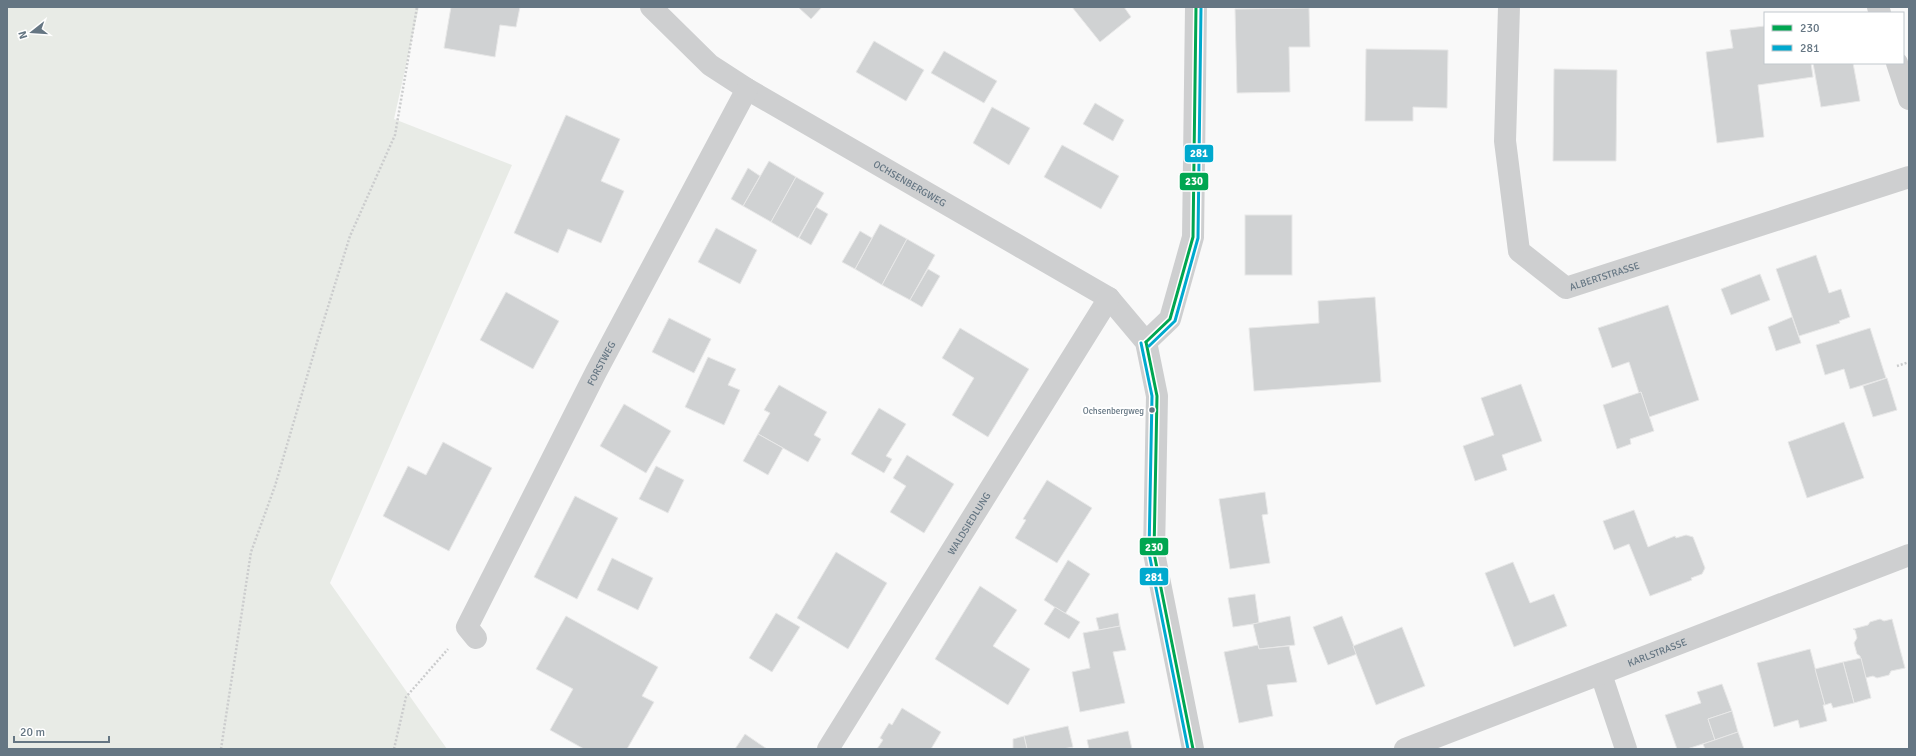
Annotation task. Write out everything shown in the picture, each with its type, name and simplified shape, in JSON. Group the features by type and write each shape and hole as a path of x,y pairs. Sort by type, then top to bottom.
{"street":[{"name":"OCHSENBERGWEG","path":"651,7 710,65 747,89 1109,298 1146,342 1157,396 1154,553 1193,749"},
{"path":"1146,342 1170,319 1193,237 1196,7"},
{"name":"ALBERTSTRASSE","path":"1509,7 1505,141 1519,251 1566,288 1909,177"},
{"path":"1897,64 1909,99"},
{"name":"FORSTWEG","path":"471,632 596,372 747,89"},
{"name":"WALDSIEDLUNG","path":"828,749 1109,298"},
{"name":"KARLSTRASSE","path":"1405,749 1909,555"},
{"path":"1600,674 1626,749"}],"path":[{"path":"221,749 251,552 275,486 350,236 395,135 417,7"},
{"path":"1897,366 1909,362"},
{"path":"394,749 406,697 471,632"}],"shaded area":[{"path":"7,7 419,7 394,119 512,165 330,583 447,749 7,749"}],"building":[{"path":"451,7 520,7 516,27 500,25 495,57 444,48"},
{"path":"798,7 822,7 811,19"},
{"path":"1072,7 1124,7 1131,17 1100,42"},
{"path":"1309,8 1310,47 1289,47 1290,92 1237,93 1235,9"},
{"path":"1764,26 1764,64 1811,64 1813,77 1758,85 1764,137 1717,143 1706,52 1733,48 1730,30"},
{"path":"874,41 924,70 906,101 856,72"},
{"path":"1366,49 1448,50 1447,108 1413,107 1413,121 1365,121"},
{"path":"944,51 997,81 984,103 931,73"},
{"path":"1813,64 1853,64 1860,101 1821,107"},
{"path":"1554,69 1617,70 1616,161 1553,161"},
{"path":"1095,103 1124,120 1113,141 1083,124"},
{"path":"992,107 1030,128 1009,165 973,143"},
{"path":"566,115 620,139 601,181 624,191 601,243 568,229 558,253 514,233"},
{"path":"1062,145 1119,176 1101,209 1044,177"},
{"path":"769,161 796,177 771,222 743,206"},
{"path":"748,168 760,176 743,206 731,199"},
{"path":"796,177 824,193 798,238 771,222"},
{"path":"816,207 828,214 811,245 799,238"},
{"path":"1245,215 1292,215 1292,275 1245,275"},
{"path":"880,224 907,239 882,285 855,269"},
{"path":"716,228 757,250 740,284 698,262"},
{"path":"860,231 872,238 855,269 842,262"},
{"path":"907,239 935,255 910,300 882,285"},
{"path":"1816,255 1829,293 1841,289 1850,317 1839,321 1840,323 1799,336 1776,269"},
{"path":"928,269 940,276 922,307 910,300"},
{"path":"1760,274 1770,300 1731,315 1721,289"},
{"path":"506,292 559,321 533,369 480,340"},
{"path":"1375,297 1381,382 1254,391 1249,328 1319,323 1318,301"},
{"path":"1668,305 1699,400 1649,417 1629,362 1612,368 1598,328"},
{"path":"1792,317 1801,343 1776,351 1768,327"},
{"path":"669,318 711,339 694,373 652,352"},
{"path":"960,328 1029,369 988,437 952,415 974,378 942,358"},
{"path":"1870,328 1886,378 1850,389 1844,369 1825,375 1816,345"},
{"path":"708,357 736,369 728,385 740,390 724,425 685,407"},
{"path":"1887,378 1897,410 1873,417 1863,386"},
{"path":"1521,384 1542,441 1502,455 1507,470 1475,481 1463,446 1494,435 1481,398"},
{"path":"779,385 827,412 814,435 821,439 808,462 758,434 770,413 764,410"},
{"path":"1641,392 1654,431 1630,439 1631,444 1617,449 1603,405"},
{"path":"624,404 671,431 646,473 600,446"},
{"path":"879,408 906,424 886,456 892,459 884,473 851,454"},
{"path":"1844,422 1864,478 1807,498 1788,442"},
{"path":"758,434 783,448 768,475 743,461"},
{"path":"443,442 492,468 449,551 383,516 408,466 426,475"},
{"path":"907,455 954,484 924,533 890,512 906,486 893,478"},
{"path":"656,466 684,480 668,513 639,499"},
{"path":"1047,480 1092,508 1057,563 1015,538 1026,520 1023,519"},
{"path":"1265,492 1268,514 1262,515 1270,563 1230,569 1219,499"},
{"path":"575,496 618,518 577,599 534,577"},
{"path":"1634,510 1648,547 1675,536 1676,538 1686,535 1693,537 1705,568 1702,574 1691,578 1692,580 1650,596 1629,544 1614,550 1603,521"},
{"path":"836,552 887,583 848,649 797,618"},
{"path":"612,558 653,578 638,610 597,590"},
{"path":"1068,560 1090,574 1065,614 1044,600"},
{"path":"1513,562 1530,603 1554,594 1567,626 1514,647 1485,573"},
{"path":"980,586 1017,610 993,646 1030,669 1008,705 935,659"},
{"path":"1255,594 1259,623 1233,627 1228,598"},
{"path":"1055,607 1080,622 1069,639 1044,624"},
{"path":"776,613 800,627 772,672 749,658"},
{"path":"1118,613 1120,626 1099,630 1096,618"},
{"path":"566,616 658,667 642,696 654,702 627,749 584,749 550,730 573,689 536,669"},
{"path":"1290,616 1295,645 1259,649 1253,624"},
{"path":"1342,616 1357,654 1328,665 1313,627"},
{"path":"1880,619 1884,621 1892,619 1905,668 1891,671 1889,675 1877,678 1873,676 1865,678 1860,656 1857,654 1854,643 1857,638 1855,630 1853,629 1868,625 1870,622"},
{"path":"1120,626 1126,650 1113,652 1125,703 1080,712 1072,672 1090,668 1083,633"},
{"path":"1402,627 1425,686 1376,705 1353,646"},
{"path":"1258,645 1259,649 1289,646 1297,682 1267,685 1273,716 1239,723 1224,652"},
{"path":"1810,649 1825,705 1823,705 1827,721 1800,728 1798,720 1774,727 1757,663"},
{"path":"1861,658 1871,698 1854,703 1843,662"},
{"path":"1843,662 1854,703 1833,708 1831,703 1825,705 1815,669"},
{"path":"1722,684 1732,711 1708,719 1715,740 1687,749 1677,749 1665,715 1701,703 1697,692"},
{"path":"902,708 941,732 931,749 877,749 883,740 880,738 889,723 892,725"},
{"path":"1732,711 1738,732 1715,740 1708,719"},
{"path":"1068,726 1073,747 1063,749 1027,749 1024,736"},
{"path":"1128,731 1132,749 1089,749 1087,740"},
{"path":"1738,732 1744,749 1705,749 1703,744"},
{"path":"745,734 767,749 735,749"},
{"path":"1024,736 1027,749 1013,749 1013,739"}],"transit line":[{"name":"230","path":"1146,342 1170,319 1193,237 1196,7"},
{"name":"281","path":"1149,346 1175,321 1198,238 1201,7"},
{"name":"230","path":"1146,342 1157,396 1154,553 1193,749"},
{"name":"281","path":"1141,343 1152,396 1149,553 1188,749"}],"place":[{"name":"Ochsenbergweg","path":"1152,410"}]}
